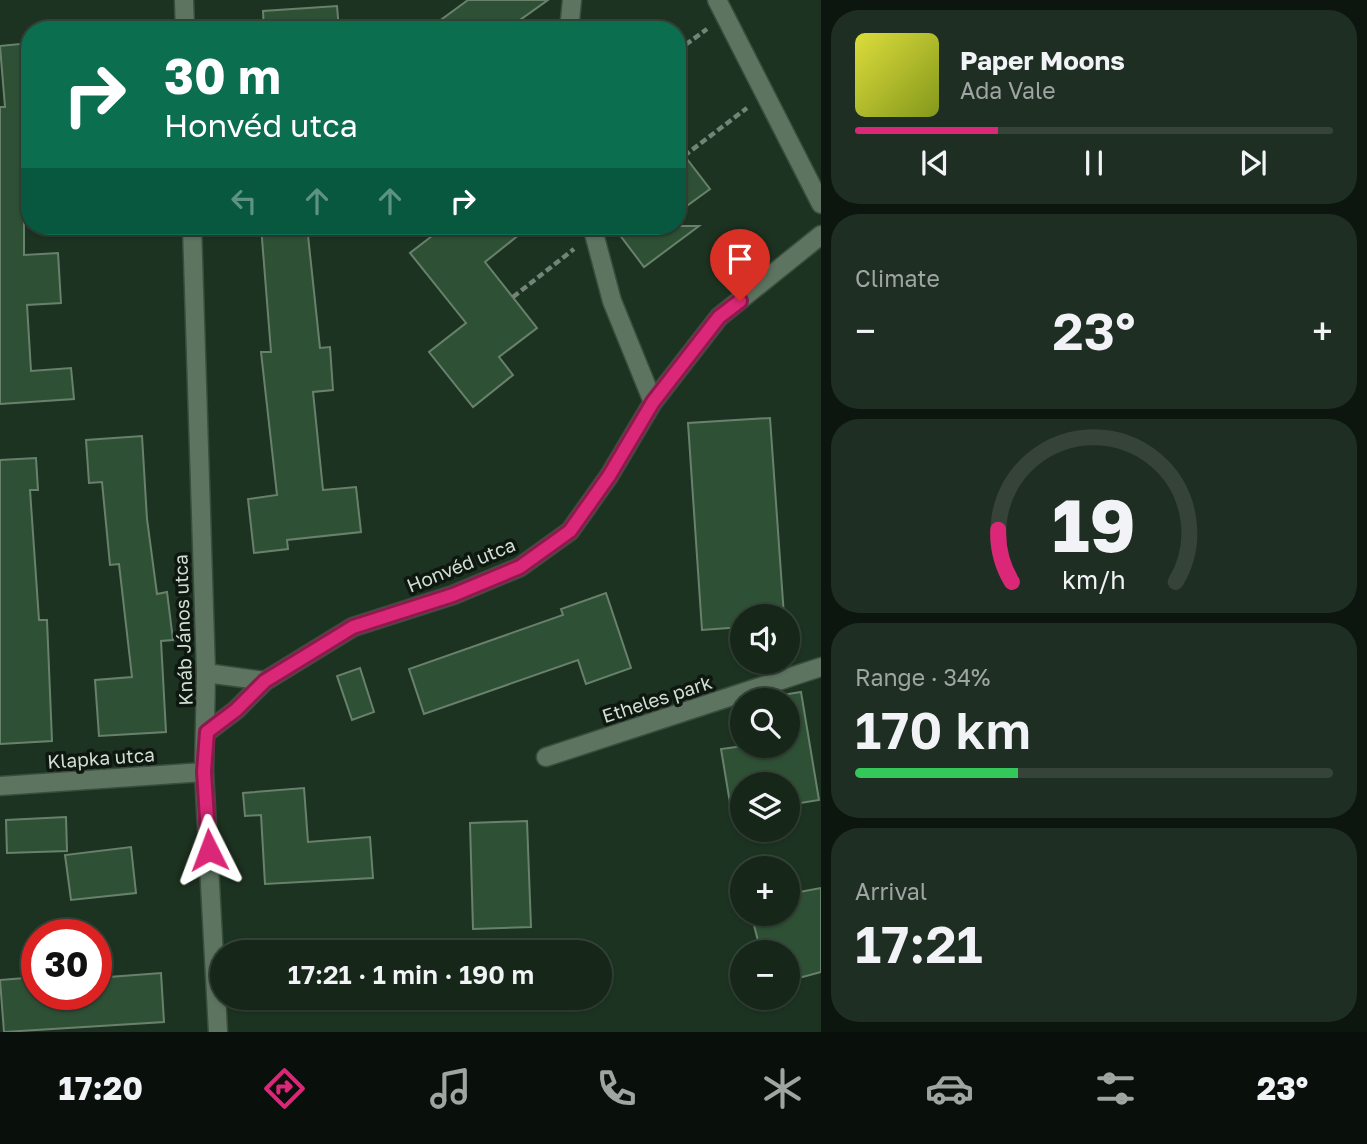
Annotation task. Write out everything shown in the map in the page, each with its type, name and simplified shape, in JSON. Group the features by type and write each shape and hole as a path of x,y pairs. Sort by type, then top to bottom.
{"street":[{"path":"184,0 185,21"},
{"path":"570,21 572,0"},
{"path":"717,0 821,204"},
{"name":"Knáb János utca","path":"192,235 206,673 207,732 204,772 218,1032"},
{"path":"595,235 612,301 653,402"},
{"name":"Honvéd utca","path":"207,732 236,710 265,681 353,627 453,595 520,567 570,531 609,476 653,402 719,317 821,235"},
{"name":"Etheles park","path":"546,757 821,667"},
{"path":"206,673 265,681"},
{"name":"Klapka utca","path":"0,786 204,772"}],"path":[{"path":"686,154 764,95"},
{"path":"513,297 586,235"}],"building":[{"path":"468,0 548,0 519,21 439,21"},
{"path":"337,6 338,21 264,21 263,11"},
{"path":"21,44 21,235 24,235 24,255 58,253 61,303 27,305 31,371 71,368 74,399 0,404 0,107 5,107 0,46"},
{"path":"686,158 710,189 686,206"},
{"path":"686,226 699,226 644,267 620,235 686,235"},
{"path":"262,235 308,235 320,348 330,347 333,390 313,392 323,490 356,487 361,532 287,540 288,549 254,553 248,499 277,495 261,352 271,352"},
{"path":"433,235 519,235 485,262 537,328 499,357 513,375 473,407 429,352 466,323 410,253"},
{"path":"770,418 783,604 730,604 730,628 702,630 688,423"},
{"path":"142,436 147,519 157,594 167,592 173,640 161,641 166,732 99,736 95,680 132,677 119,564 110,565 102,482 89,483 86,440"},
{"path":"36,458 38,490 30,490 39,620 47,620 52,741 0,744 0,460"},
{"path":"606,593 631,668 586,684 578,660 424,714 409,669 563,615 561,609"},
{"path":"360,668 374,712 352,720 337,676"},
{"path":"800,692 819,800 800,803 800,772 730,772 730,803 721,749 730,748 730,758 800,758"},
{"path":"304,788 308,842 370,837 373,878 265,884 261,815 245,816 243,793"},
{"path":"66,817 67,851 7,853 6,820"},
{"path":"527,821 531,927 473,929 470,823"},
{"path":"131,847 136,893 71,900 65,855"},
{"path":"821,888 821,972 800,978 800,940 758,940 754,926 800,926 800,892"},
{"path":"161,973 164,1022 4,1032 0,980 21,978 21,1010 112,1010 112,977"}],"route":[{"path":"209,850 204,772 207,732 236,710 265,681 353,627 453,595 520,567 570,531 609,476 653,402 719,317 740,301"}]}
